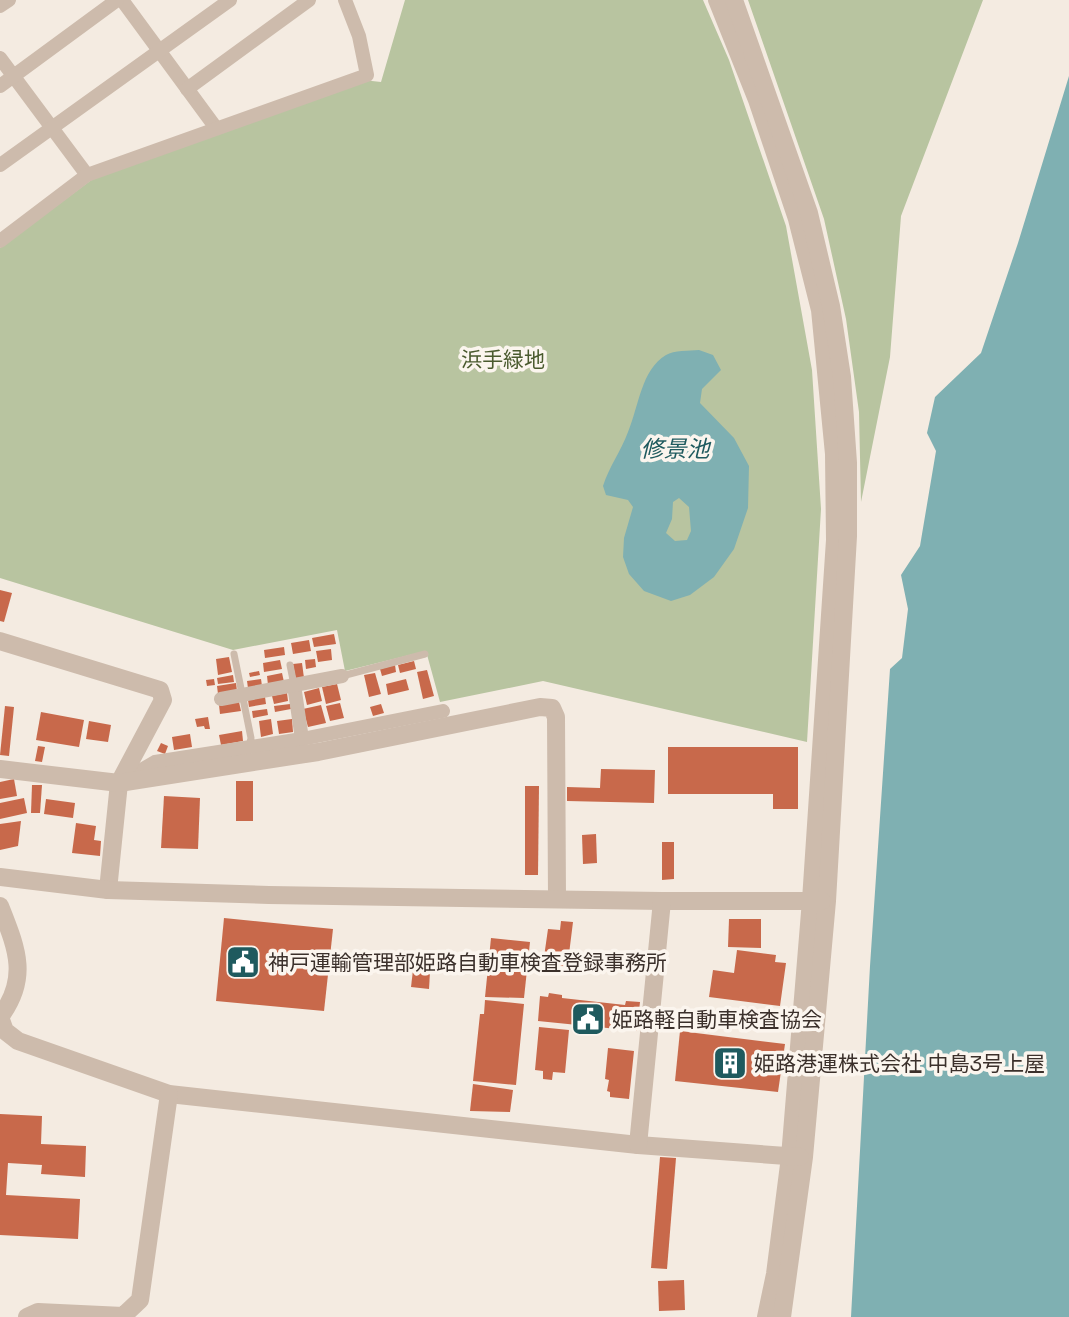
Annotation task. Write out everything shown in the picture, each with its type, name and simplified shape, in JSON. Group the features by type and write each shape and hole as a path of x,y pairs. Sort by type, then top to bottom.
{"street":[{"path":"0,6 9,0"},
{"path":"0,86 119,0 216,128"},
{"path":"0,165 230,0"},
{"path":"187,89 309,0"},
{"path":"0,241 87,176 367,75 359,36 345,0"},
{"path":"717,0 797,199"},
{"path":"734,0 797,199 820,310 834,454 835,540 819,900 782,1317"},
{"path":"0,58 87,176"},
{"path":"0,641 160,690 163,700 119,783 108,890"},
{"path":"220,699 342,676"},
{"path":"294,685 302,739"},
{"path":"0,769 119,783 318,752 540,707 552,708 556,718 557,898"},
{"path":"119,783 155,762 302,739 443,710"},
{"path":"0,877 108,890 269,895 662,901 819,900"},
{"path":"638,1145 662,901"},
{"path":"0,905 17,950 19,966 18,984 0,1017 5,1031 18,1041 169,1094 638,1145 797,1157"},
{"path":"27,1317 38,1312 123,1316 140,1300 169,1094"},
{"path":"766,1317 797,1157"}],"lane":[{"path":"234,654 251,738 249,748"},
{"path":"342,676 425,654"},
{"path":"290,665 294,685"}],"green space":[{"name":"浜手緑地","path":"405,0 703,0 729,60 786,226 812,370 821,509 807,742 543,681 440,702 426,651 345,671 337,630 233,650 0,578 0,248 94,178 363,80 381,82"},
{"path":"748,0 983,0 901,216 890,357 861,502 859,412 846,319 824,219"}],"water":[{"path":"1069,76 1069,1317 851,1317 870,966 890,669 902,658 908,609 901,575 920,546 936,451 927,433 935,397 981,353"},
{"name":"修景池","path":"699,350 713,355 721,370 702,389 700,403 734,438 749,466 748,508 734,549 714,577 690,595 671,601 644,591 629,574 623,557 624,538 633,507 628,500 606,495 603,486 625,439 651,370 669,353","holes":["679,498 689,507 691,531 687,540 675,541 666,533 672,519 673,502"]}],"building":[{"path":"0,590 12,593 4,622 0,621"},
{"path":"334,634 336,644 314,647 312,638"},
{"path":"309,640 311,651 293,654 291,643"},
{"path":"284,647 285,655 265,658 264,650"},
{"path":"331,649 332,660 318,662 316,651"},
{"path":"229,657 232,672 218,675 216,659"},
{"path":"315,659 316,667 306,669 305,660"},
{"path":"280,660 282,669 264,672 263,663"},
{"path":"414,661 416,669 400,673 398,665"},
{"path":"302,663 304,678 296,680 293,664"},
{"path":"395,665 396,672 382,676 380,669"},
{"path":"427,670 434,696 423,699 417,672"},
{"path":"259,671 260,675 250,677 249,673"},
{"path":"282,673 284,682 268,685 267,676"},
{"path":"375,673 381,694 369,697 364,675"},
{"path":"233,675 234,682 218,684 217,678"},
{"path":"214,679 215,685 207,686 206,680"},
{"path":"261,679 262,686 248,688 247,681"},
{"path":"406,679 409,690 388,695 386,684"},
{"path":"236,683 237,691 218,694 217,686"},
{"path":"337,684 341,700 326,704 322,687"},
{"path":"319,688 322,701 307,705 304,692"},
{"path":"287,693 288,701 274,704 272,696"},
{"path":"265,697 266,704 249,707 248,700"},
{"path":"239,702 241,711 220,714 219,705"},
{"path":"340,703 344,718 330,721 326,706"},
{"path":"290,704 291,709 275,712 274,706"},
{"path":"381,704 384,713 373,716 370,707"},
{"path":"321,705 326,723 308,727 303,709"},
{"path":"5,706 14,707 9,756 0,755"},
{"path":"267,709 268,715 253,718 252,711"},
{"path":"41,712 84,720 79,747 36,740"},
{"path":"208,717 210,729 197,727 195,719"},
{"path":"271,719 273,734 261,737 259,721"},
{"path":"292,719 293,732 279,734 277,721"},
{"path":"89,721 111,725 108,742 86,739"},
{"path":"242,731 243,741 221,745 219,735"},
{"path":"190,734 192,747 174,750 172,737"},
{"path":"161,743 168,746 165,754 157,751"},
{"path":"38,746 45,747 42,762 35,761"},
{"path":"668,747 798,747 798,809 773,809 773,794 668,794"},
{"path":"601,769 655,770 654,803 567,801 567,787 600,788"},
{"path":"14,779 17,796 0,799 0,782"},
{"path":"236,781 253,781 253,821 236,821"},
{"path":"32,785 42,785 40,813 31,813"},
{"path":"525,786 539,786 538,875 525,875"},
{"path":"164,796 200,798 198,849 161,848"},
{"path":"24,798 27,813 0,819 0,803"},
{"path":"46,799 75,803 73,818 44,814"},
{"path":"21,821 18,846 0,850 0,824"},
{"path":"76,823 96,826 94,840 101,841 100,856 72,853"},
{"path":"596,834 597,863 583,864 582,835"},
{"path":"662,842 674,842 674,879 662,880"},
{"path":"224,918 333,929 324,1011 216,1001"},
{"path":"729,919 761,919 761,948 728,947"},
{"path":"561,921 573,922 569,954 574,954 573,967 543,964 548,929 560,930"},
{"path":"491,938 530,942 524,998 485,997"},
{"path":"737,950 776,955 775,962 786,963 780,1006 709,997 713,970 734,973"},
{"path":"413,970 430,972 429,989 411,987"},
{"path":"549,993 562,995 562,998 625,1005 626,1001 640,1002 637,1031 538,1021 540,996 548,997"},
{"path":"485,1000 524,1004 516,1085 473,1081 480,1014 484,1014"},
{"path":"539,1027 569,1030 565,1073 553,1072 552,1080 543,1079 543,1071 535,1070"},
{"name":"姫路港運株式会社 中島3号上屋","path":"680,1031 785,1044 778,1092 675,1081"},
{"path":"608,1048 634,1051 629,1099 610,1097 610,1092 607,1091 609,1080 605,1079"},
{"path":"473,1084 513,1090 510,1112 470,1111"},
{"path":"0,1114 42,1116 41,1144 86,1146 85,1177 41,1174 42,1165 8,1163 6,1195 80,1199 78,1239 0,1235"},
{"path":"660,1157 676,1158 667,1269 651,1268"},
{"path":"684,1280 685,1310 659,1311 658,1281"}],"place":[{"name":"神戸運輸管理部姫路自動車検査登録事務所","path":"243,962"},
{"name":"姫路軽自動車検査協会","path":"588,1019"},
{"name":"姫路港運株式会社 中島3号上屋","path":"730,1063"}]}
